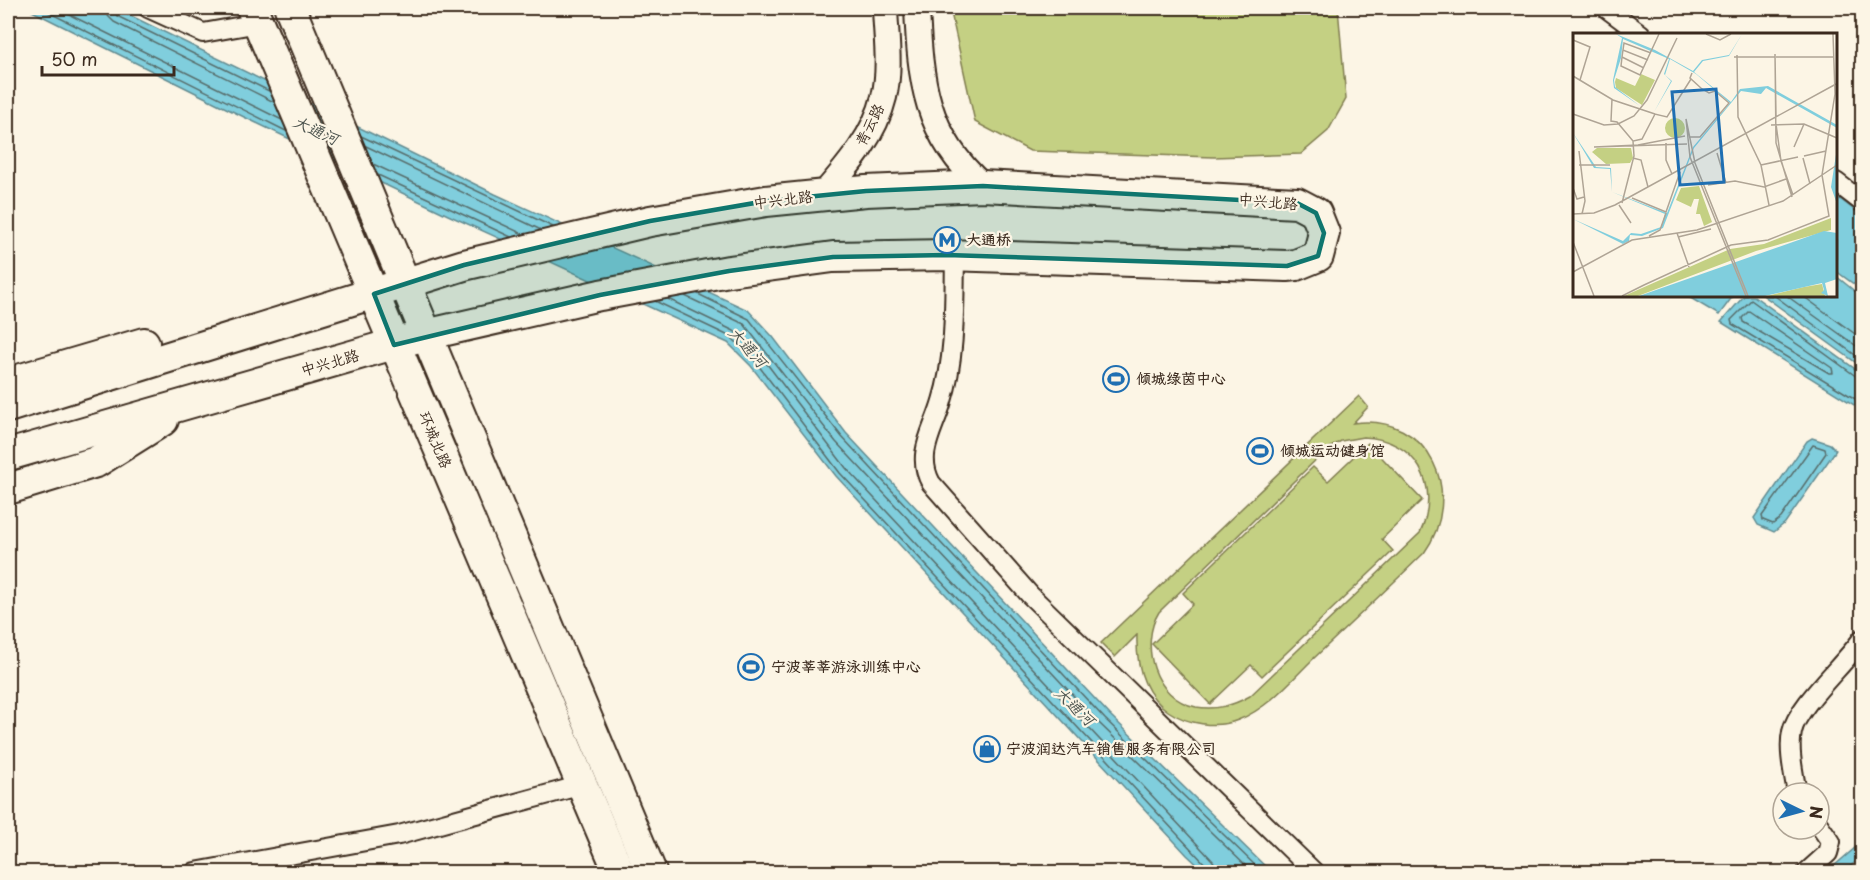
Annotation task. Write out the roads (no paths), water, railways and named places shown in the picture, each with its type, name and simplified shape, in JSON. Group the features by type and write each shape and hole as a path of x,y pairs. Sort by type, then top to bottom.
{"main road":[{"name":"环城北路","path":"290,8 651,873"},
{"name":"环城北路","path":"256,15 619,873"},
{"name":"中兴北路","path":"8,407 405,283 547,244 766,201 823,195 982,186 1297,203 1317,213 1324,234 1318,256 1287,266 955,255 833,257 729,272 600,295 425,335 8,455"},
{"path":"8,383 174,335 277,324"},
{"path":"8,489 96,462 193,402"}],"street":[{"path":"148,8 203,33 256,15"},
{"name":"青云路","path":"823,195 847,167 878,116 887,75 885,8"},
{"path":"917,8 919,68 933,116 964,170 982,186"},
{"path":"1606,8 1640,33"},
{"path":"1837,183 1863,202"},
{"path":"955,255 953,331 943,399 923,455 924,471 931,483 1030,595 1314,873"},
{"path":"1796,781 1792,732 1805,705 1826,685 1863,639"},
{"path":"195,873 399,836 582,785"},
{"path":"1807,873 1828,853 1829,841"}],"water":[{"name":"大通河","path":"26,8 115,8 495,194 748,310 773,337 846,433 1110,715 1271,872 1205,872 1187,855 836,476 751,366 728,343 448,215 244,117"},
{"path":"1837,197 1862,216 1862,290 1837,272"},
{"path":"1837,277 1862,297 1862,367 1765,297 1837,297"},
{"path":"1689,297 1732,297 1719,315"},
{"path":"1743,297 1755,297 1862,374 1862,410 1721,322"},
{"path":"1812,438 1830,444 1836,450 1785,523 1774,532 1758,525 1754,518 1807,441"},
{"path":"1862,842 1862,856 1844,872 1827,872"}],"place":[{"name":"大通桥","path":"947,240"},
{"name":"倾城绿茵中心","path":"1116,379"},
{"name":"倾城运动健身馆","path":"1260,451"},
{"name":"宁波莘莘游泳训练中心","path":"751,667"},
{"name":"宁波润达汽车销售服务有限公司","path":"987,749"}]}
